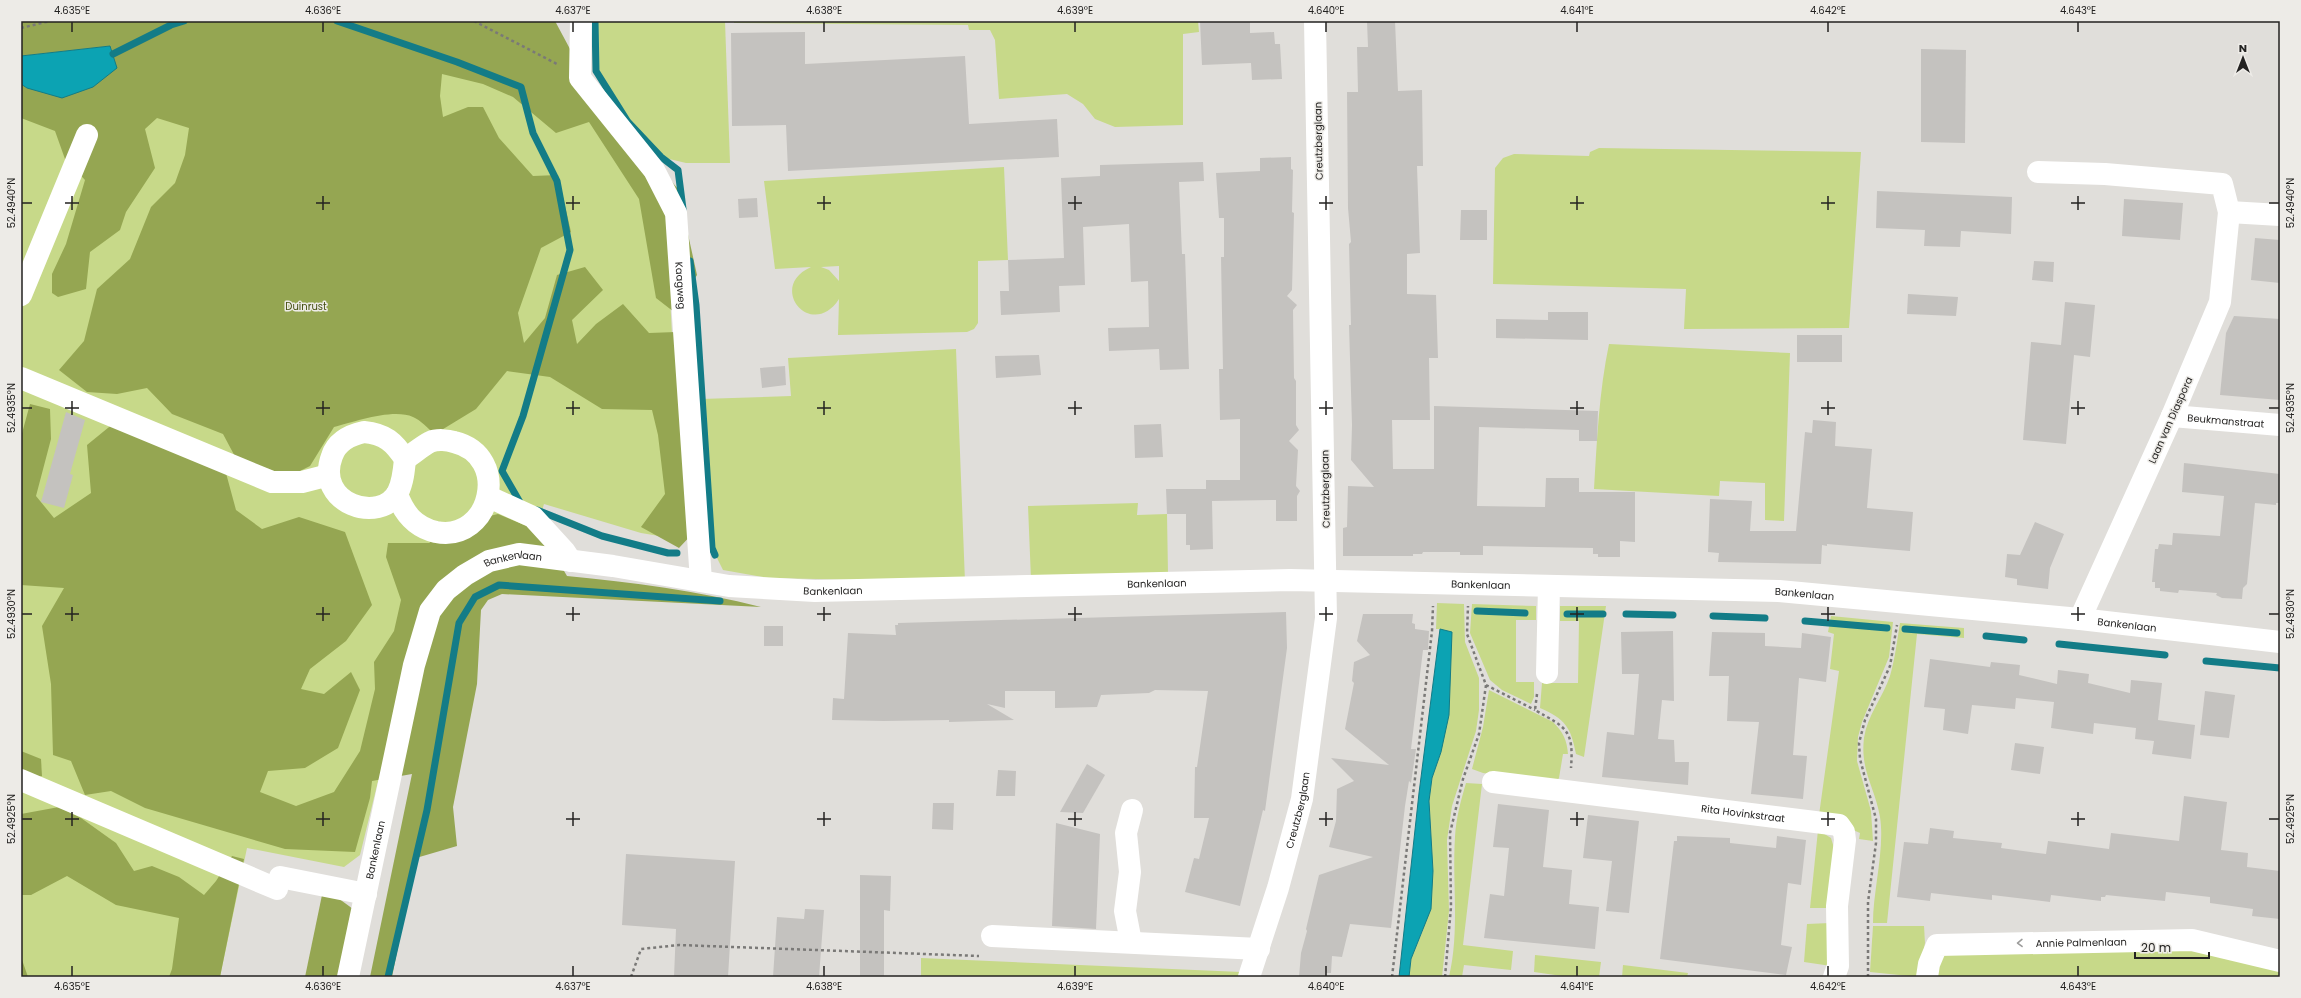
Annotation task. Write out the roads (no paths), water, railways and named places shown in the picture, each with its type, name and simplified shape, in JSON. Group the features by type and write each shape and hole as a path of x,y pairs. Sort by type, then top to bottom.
{"street":[{"name":"Kaagweg","path":"580,21 580,78 654,170 676,213 701,581"},
{"name":"Creutzberglaan","path":"1249,977 1259,949 1302,799 1326,618 1316,21"},
{"path":"21,295 87,135"},
{"name":"Laan van Diaspora","path":"2038,172 2105,174 2222,184 2229,212 2220,302 2172,416 2080,619"},
{"path":"2229,212 2280,216"},
{"path":"21,378 272,482 302,482 329,476"},
{"name":"Beukmanstraat","path":"2172,416 2280,425"},
{"path":"397,494 387,502 376,507 363,508 351,505 340,498 333,488 329,476 329,463 333,451 341,441 352,434 364,432 377,433 388,438 405,460"},
{"path":"447,440 462,444 476,453 485,466 490,481 489,497 483,512 472,523 458,530 442,533 426,530 412,522 402,509 397,494 405,460 431,441 447,440"},
{"path":"489,497 533,517 565,552 571,561"},
{"name":"Bankenlaan","path":"348,977 414,664 430,611 446,590 465,575 489,561 519,554 729,586 816,591 1326,581 1779,591 2080,619 2280,642"},
{"path":"1547,673 1549,586"},
{"path":"21,780 279,883 366,894"},
{"name":"Rita Hovinkstraat","path":"1493,782 1839,825 1844,832 1845,840 1837,906 1838,966 1834,977"},
{"path":"1131,942 1125,912 1130,872 1126,833 1132,810"},
{"path":"992,936 1259,949"},
{"name":"Annie Palmenlaan","path":"1927,977 1929,964 1937,945 2192,940 2280,961"}],"water":[{"path":"110,46 117,68 93,87 62,98 27,88 21,84 21,56"},
{"path":"1440,629 1452,632 1449,715 1441,752 1432,778 1429,801 1433,871 1431,909 1411,959 1409,977 1399,977 1419,793"}],"waterway":[{"path":"113,54 171,25 184,21"},
{"path":"337,21 457,62 521,87 533,133 557,181 570,250 523,416 502,471 521,504"},
{"path":"595,21 596,71 628,122 661,157 678,170 683,209"},
{"path":"690,261 696,305 712,548 715,555"},
{"path":"537,510 602,536 668,553 677,553"},
{"path":"388,977 427,810 459,623 475,597 499,585 720,601"},
{"path":"1477,611 1525,613"},
{"path":"1567,614 1603,614"},
{"path":"1626,614 1673,615"},
{"path":"1713,616 1765,618"},
{"path":"1805,621 1887,628"},
{"path":"1905,629 1957,633"},
{"path":"1986,636 2024,640"},
{"path":"2059,644 2165,655"},
{"path":"2206,661 2280,668"}],"park label":[{"name":"Duinrust","path":"306,306"}]}
